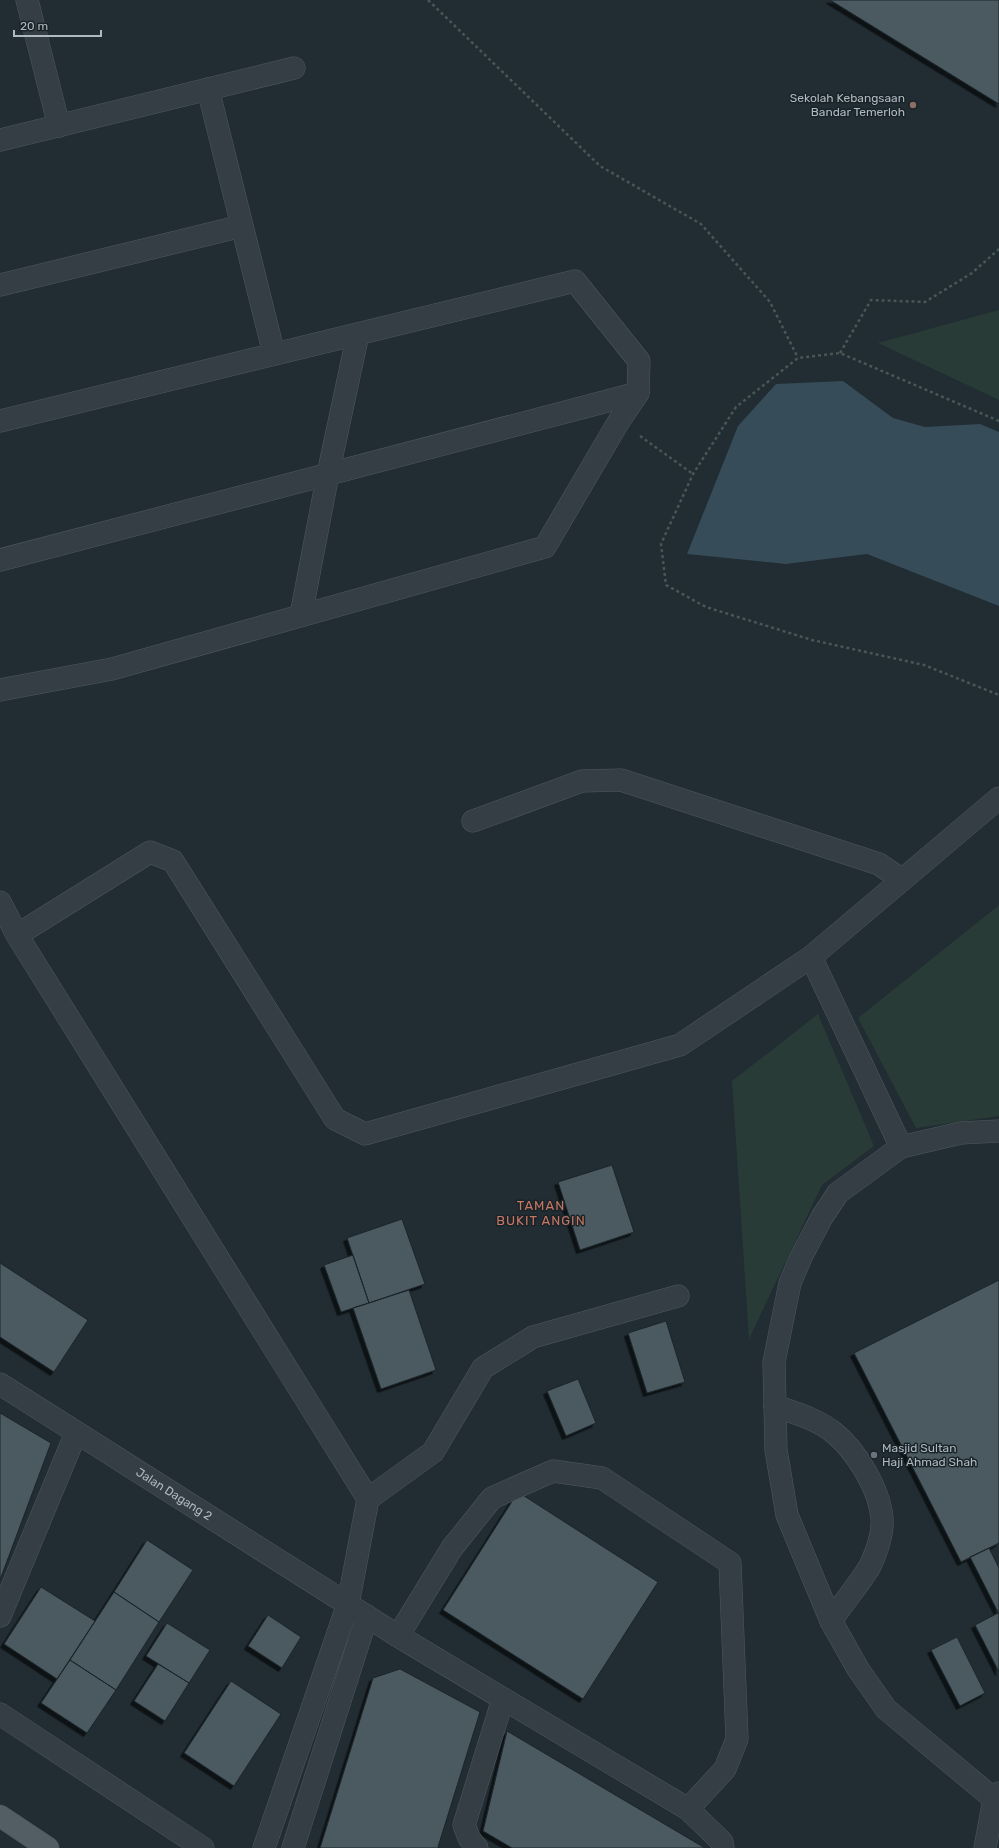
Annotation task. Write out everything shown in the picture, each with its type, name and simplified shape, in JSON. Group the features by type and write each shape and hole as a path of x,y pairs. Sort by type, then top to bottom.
{"main road":[{"path":"0,1816 48,1848"}],"street":[{"path":"27,0 59,126"},
{"path":"0,140 294,68"},
{"path":"208,89 274,354"},
{"path":"0,285 242,226"},
{"path":"0,421 575,281 639,361 638,393 619,421 545,547 112,669 0,690"},
{"path":"301,615 328,474 358,334"},
{"path":"0,560 638,393"},
{"path":"473,821 582,781 621,780 879,864 902,880"},
{"path":"17,935 150,852 173,861 335,1119 365,1134 680,1045 811,957 999,798"},
{"path":"0,902 17,935 368,1499 348,1604 264,1848"},
{"path":"811,957 901,1147"},
{"path":"985,1848 997,1797 886,1709 858,1669 831,1621 787,1515 776,1450 774,1362 790,1283 801,1257 822,1217 838,1193 901,1147 961,1133 999,1131"},
{"path":"368,1499 433,1452 483,1368 532,1337 678,1296"},
{"name":"Jalan Dagang 2","path":"0,1384 398,1636 688,1808 722,1842 723,1848"},
{"path":"775,1406 805,1416 833,1432 860,1460 874,1491 882,1519 879,1538 870,1566 831,1621"},
{"path":"0,1616 76,1433"},
{"path":"398,1636 452,1548 492,1498 553,1471 602,1478 730,1563 737,1739 725,1769 688,1808"},
{"path":"294,1848 367,1616"},
{"path":"477,1848 469,1838 464,1825 503,1699"},
{"path":"0,1714 203,1848"}],"path":[{"path":"428,0 600,166 701,224 770,302 798,358"},
{"path":"840,353 871,300 924,302 972,273 999,249"},
{"path":"999,421 840,353 798,358 736,407 693,474 661,544 666,585 706,607 812,640 924,664 999,695"},
{"path":"619,421 693,474"}],"green space":[{"path":"999,310 999,400 878,343"},
{"path":"999,905 999,1116 916,1128 858,1018"},
{"path":"818,1014 874,1146 822,1185 749,1339 732,1081"}],"water":[{"path":"843,381 893,418 925,427 980,424 999,432 999,606 867,554 786,564 687,554 738,426 776,384"}],"building":[{"path":"830,0 999,0 999,104"},
{"path":"612,1165 634,1232 580,1250 558,1182"},
{"path":"402,1219 425,1284 369,1303 347,1238"},
{"path":"353,1255 369,1303 341,1312 324,1265"},
{"path":"0,1263 88,1320 54,1372 0,1337"},
{"path":"999,1280 999,1543 961,1562 854,1353"},
{"path":"409,1290 436,1370 381,1389 353,1308"},
{"path":"666,1321 685,1382 647,1393 628,1333"},
{"path":"578,1379 596,1423 566,1436 547,1391"},
{"path":"0,1413 51,1443 0,1580"},
{"path":"518,1492 658,1582 583,1699 443,1610"},
{"path":"147,1540 193,1570 159,1622 114,1592"},
{"path":"989,1548 999,1568 999,1614 970,1557"},
{"path":"41,1587 95,1621 57,1679 4,1644"},
{"path":"114,1592 159,1622 116,1690 70,1660"},
{"path":"998,1613 999,1614 999,1672 975,1625"},
{"path":"268,1615 301,1637 282,1668 248,1646"},
{"path":"167,1623 210,1650 189,1683 146,1656"},
{"path":"957,1637 985,1693 960,1706 931,1650"},
{"path":"70,1660 116,1690 87,1733 41,1703"},
{"path":"158,1664 189,1683 165,1721 134,1701"},
{"path":"400,1669 480,1712 438,1847 440,1848 320,1848 373,1678"},
{"path":"231,1681 281,1714 234,1786 184,1753"},
{"path":"507,1731 705,1848 512,1848 483,1831"}],"place":[{"name":"Sekolah Kebangsaan Bandar Temerloh","path":"913,105"},
{"name":"Masjid Sultan Haji Ahmad Shah","path":"874,1455"}],"district":[{"name":"TAMAN BUKIT ANGIN","path":"541,1212"}]}
